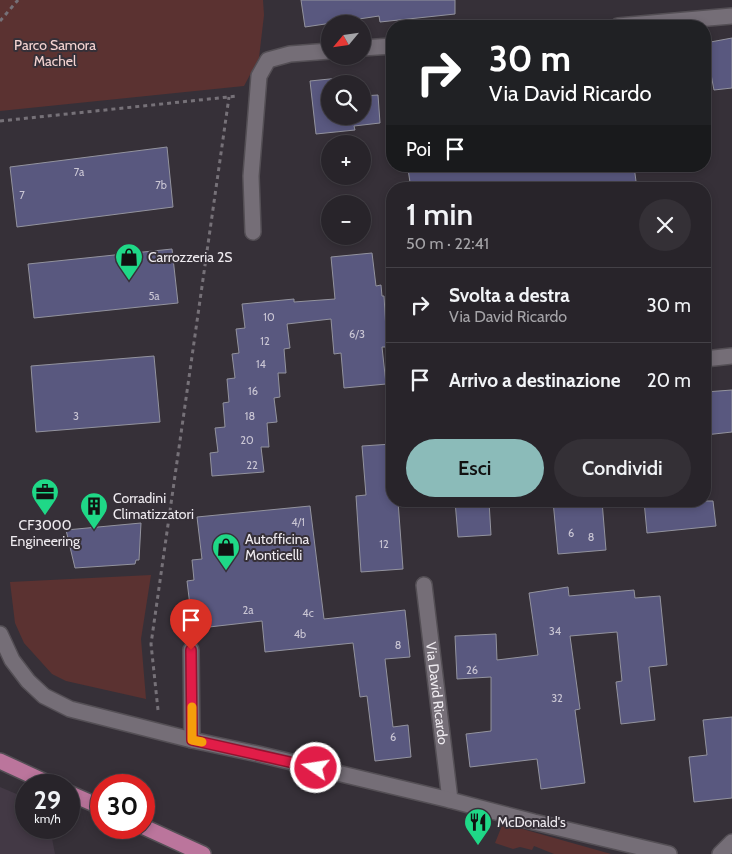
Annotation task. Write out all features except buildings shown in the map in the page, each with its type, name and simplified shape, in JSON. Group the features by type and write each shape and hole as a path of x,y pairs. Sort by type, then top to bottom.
{"main road":[{"path":"0,761 28,774"},
{"path":"155,832 203,854"}],"street":[{"path":"686,20 732,16"},
{"path":"371,47 386,46"},
{"path":"253,232 251,176 258,76 268,60 290,54 321,52"},
{"path":"711,358 732,356"},
{"name":"Via David Ricardo","path":"424,585 450,800"},
{"path":"0,634 12,660 28,681 44,696 70,709 669,854"},
{"path":"191,650 192,740"},
{"path":"720,854 732,842"}],"path":[{"path":"0,21 18,0"},
{"path":"0,121 257,95"},
{"path":"157,731 158,705 151,644 229,97"}],"shaded area":[{"path":"0,787 15,793 15,839 52,839 55,854 0,854"}],"green space":[{"name":"Parco Samora Machel","path":"0,0 263,0 264,15 259,58 244,86 0,111"},
{"path":"151,575 141,639 146,699 66,681 52,674 24,643 15,623 10,582"},
{"path":"503,823 611,854 554,854 534,846 532,850 520,847 513,849 495,843"}],"slow traffic":[{"path":"192,707 192,740 202,742"}],"place":[{"name":"Carrozzeria 2S","path":"129,281"},
{"name":"CF3000 Engineering","path":"45,516"},
{"name":"Corradini Climatizzatori","path":"94,530"},
{"name":"Autofficina Monticelli","path":"226,571"},
{"name":"McDonald's","path":"478,846"}],"route":[{"path":"191,650 192,740 316,768"}]}
